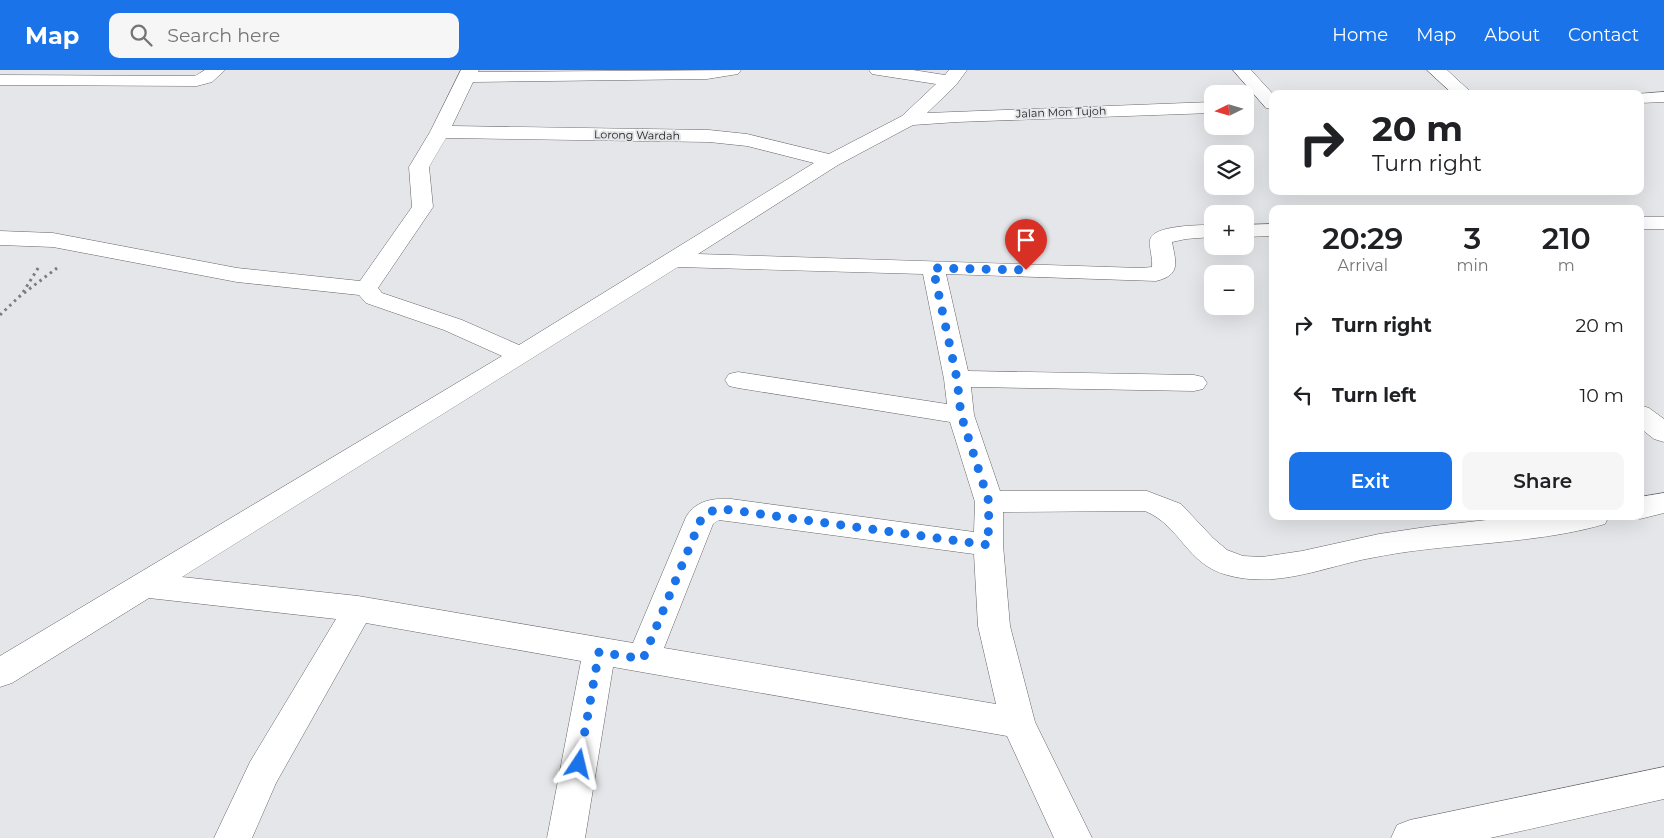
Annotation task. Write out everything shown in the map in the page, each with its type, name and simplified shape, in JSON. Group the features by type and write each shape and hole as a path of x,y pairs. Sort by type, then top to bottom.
{"street":[{"path":"0,80 197,81 210,76 216,70"},
{"path":"366,289 422,207 419,167 440,132 469,73 707,74 732,70"},
{"path":"878,70 954,76"},
{"path":"1242,70 1266,105"},
{"path":"1436,70 1459,90"},
{"path":"0,673 521,355 831,161 909,120 954,76"},
{"path":"1644,98 1664,97"},
{"name":"Jalan Mon Tujoh","path":"909,120 966,115 1204,107"},
{"name":"Lorong Wardah","path":"440,132 709,136 747,140 831,161"},
{"path":"1644,223 1664,223"},
{"path":"1254,231 1269,230"},
{"path":"674,260 1156,274 1163,271 1161,239 1170,233 1204,231"},
{"path":"0,238 53,240 237,276 366,289 374,298 453,325 521,355"},
{"path":"933,268 957,379 961,415 989,502 988,545 994,626 1018,723 1073,838"},
{"path":"957,379 1194,383"},
{"path":"738,380 961,415"},
{"path":"1644,417 1664,433"},
{"path":"989,502 1147,501 1170,511 1182,522 1199,544 1225,563 1246,568 1276,568 1379,545 1542,520"},
{"path":"1644,507 1664,503"},
{"path":"643,659 702,517 715,509 988,545"},
{"path":"146,585 358,609 1018,723"},
{"path":"233,838 262,773 358,609"},
{"path":"566,838 599,652"},
{"path":"1410,838 1664,783"}],"path":[{"path":"22,294 53,240"},
{"path":"0,315 22,294 88,246"}],"route":[{"path":"579,764 599,652 643,659 702,517 708,512 715,509 731,510 988,545 989,502 961,415 957,379 933,268 1026,270"}]}
